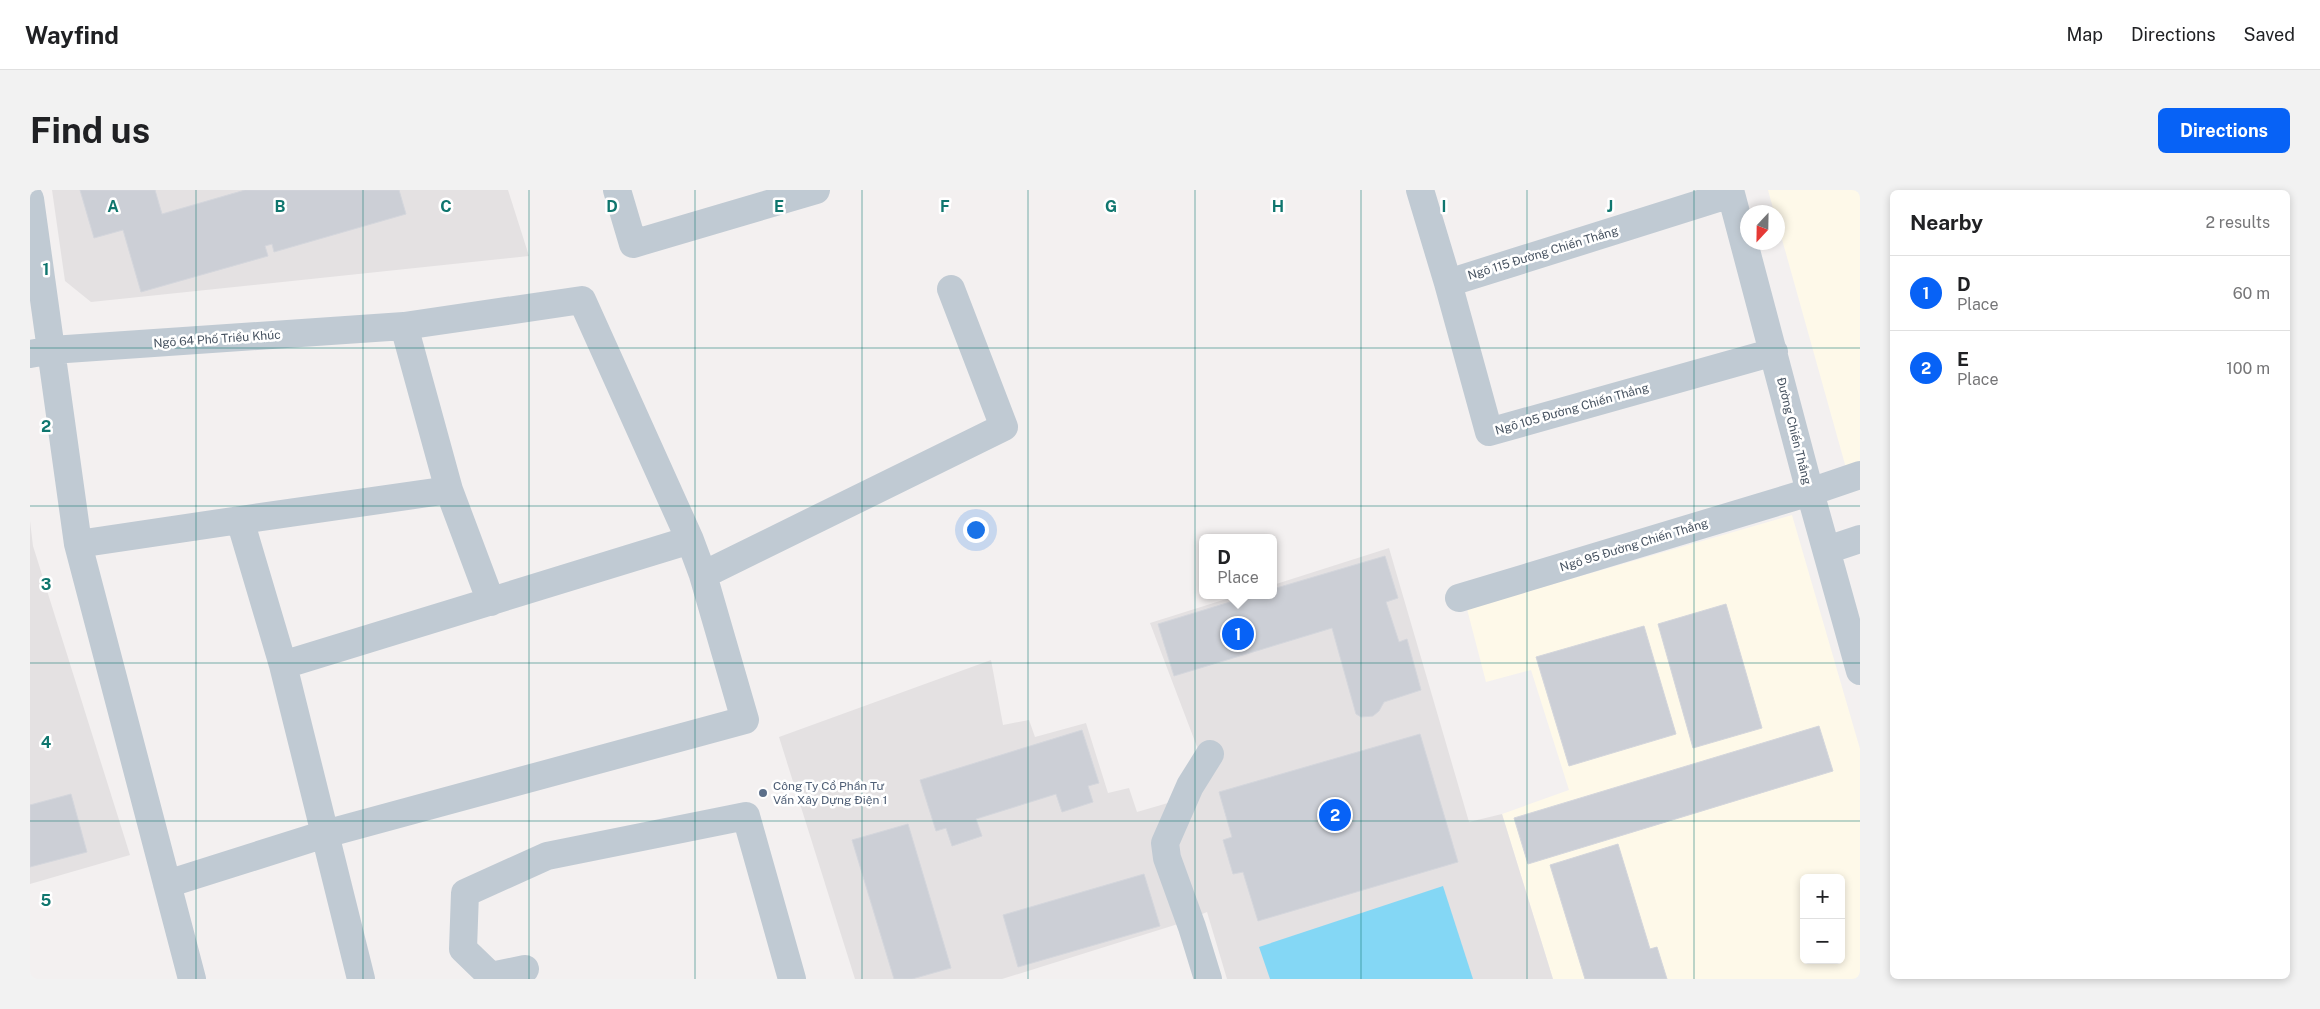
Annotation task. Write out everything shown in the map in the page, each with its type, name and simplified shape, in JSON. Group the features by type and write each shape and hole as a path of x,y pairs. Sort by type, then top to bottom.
{"street":[{"path":"617,190 633,244 816,190"},
{"path":"1420,190 1448,283"},
{"name":"Ngõ 115 Đường Chiến Thắng","path":"1448,283 1731,192"},
{"name":"Đường Chiến Thắng","path":"1731,192 1810,492 1860,671"},
{"path":"30,200 41,352 78,544 192,979"},
{"name":"Ngõ 105 Đường Chiến Thắng","path":"1448,283 1489,432 1774,352"},
{"path":"703,575 1004,427 951,289"},
{"name":"Ngõ 64 Phố Triều Khúc","path":"41,352 404,326 582,300 690,540"},
{"path":"404,326 449,490 491,602"},
{"name":"Ngõ 95 Đường Chiến Thắng","path":"1459,598 1810,492 1860,475"},
{"path":"78,544 449,490"},
{"path":"240,520 283,665 361,979"},
{"path":"1827,550 1860,539"},
{"path":"167,884 325,834 745,720 703,575 690,540 283,665"},
{"path":"1208,979 1192,927 1166,858 1165,843 1190,786 1210,754"},
{"path":"525,969 492,976 463,949 465,893 547,856 746,816 792,979"}],"shaded area":[{"path":"52,190 508,190 529,256 91,302 65,281"},
{"path":"1768,190 1860,190 1860,462 1846,468 1785,250 1785,205 1772,205"},
{"path":"1792,515 1860,749 1860,979 1553,979 1502,814 1569,790 1531,670 1486,682 1467,609"},
{"path":"30,521 33,546 130,855 30,884"},
{"path":"1389,548 1469,822 1502,814 1553,979 1227,979 1207,912 1178,924 1002,979 855,979 779,737 991,660 1003,725 1029,720 1035,737 1086,723 1108,793 1129,788 1137,812 1192,796 1202,760 1150,623 1226,599 1277,599 1277,584"}],"water":[{"path":"1443,886 1473,979 1270,979 1259,947"}],"building":[{"path":"80,190 155,190 162,214 245,190 399,190 406,214 274,252 272,244 265,246 268,256 141,292 123,230 94,238"},
{"path":"1385,556 1398,598 1386,602 1399,642 1407,639 1421,690 1384,702 1379,711 1373,716 1361,717 1356,714 1332,628 1174,676 1158,624 1240,599 1277,599 1277,588"},
{"path":"1726,604 1762,728 1693,748 1658,624"},
{"path":"1644,626 1676,734 1569,766 1536,657"},
{"path":"1819,726 1833,771 1528,864 1514,818"},
{"path":"1082,730 1099,783 1088,786 1093,802 1062,812 1056,794 976,819 982,836 952,846 946,828 936,831 920,780"},
{"path":"1420,734 1458,862 1258,921 1243,872 1233,874 1223,840 1232,837 1219,792"},
{"path":"71,794 87,852 30,867 30,805"},
{"path":"908,824 951,968 912,979 894,979 852,840"},
{"path":"1618,844 1650,949 1657,947 1667,979 1585,979 1550,865"},
{"path":"1144,874 1160,926 1018,967 1003,915"}],"place":[{"name":"D","path":"1238,634"},
{"name":"Công Ty Cổ Phần Tư Vấn Xây Dựng Điện 1","path":"763,793"},
{"name":"E","path":"1335,815"}]}
